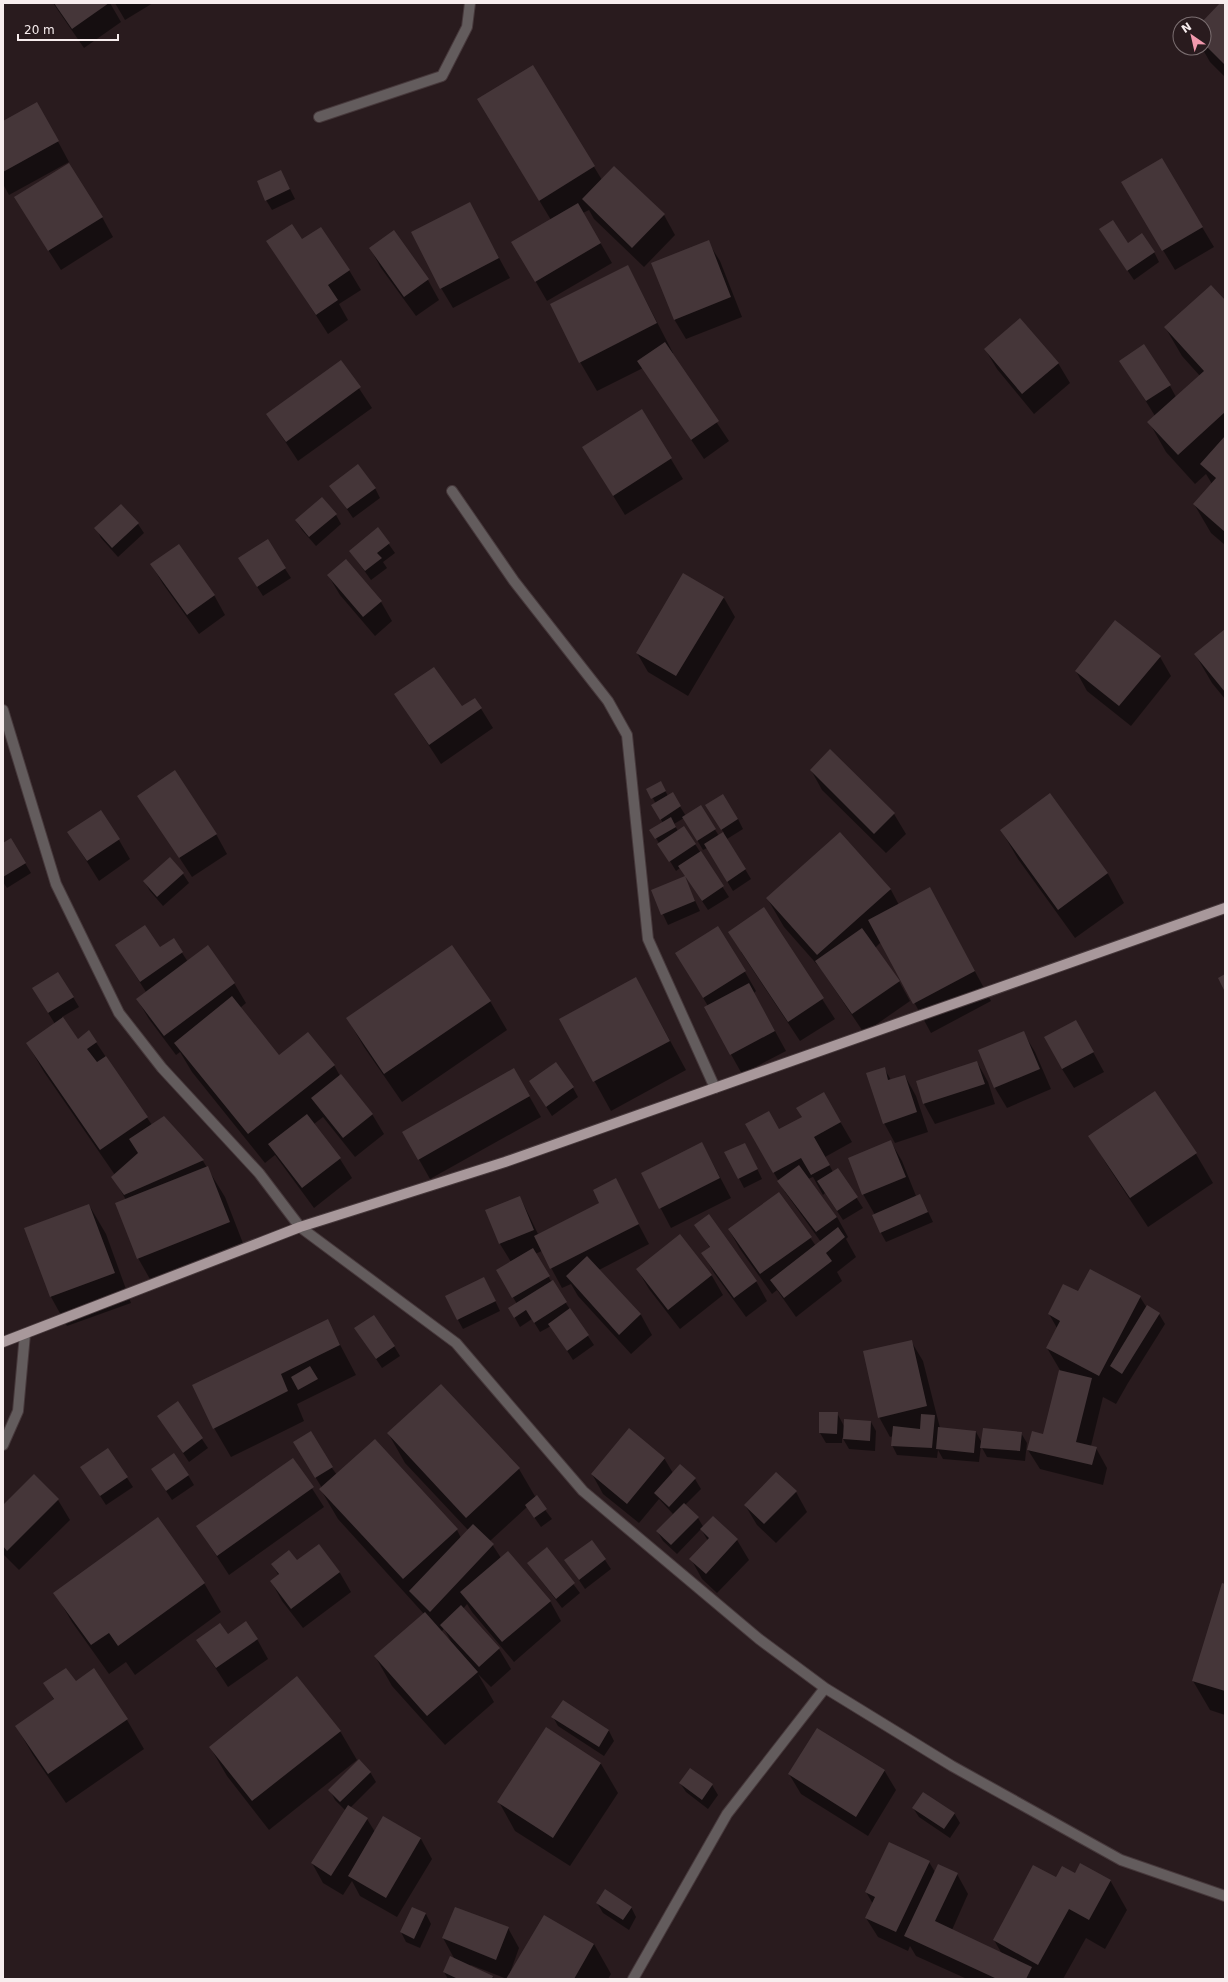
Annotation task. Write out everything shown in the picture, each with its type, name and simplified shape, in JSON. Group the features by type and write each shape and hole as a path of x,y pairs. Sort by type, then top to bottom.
{"main road":[{"path":"3,1342 300,1227 505,1162 1225,908"}],"street":[{"path":"319,116 442,76 467,27 470,3"},
{"path":"452,490 514,581 608,701 627,735 648,939 715,1088"},
{"path":"3,710 56,884 119,1013 162,1068 259,1173 300,1227 456,1343 584,1491 760,1639 825,1688 952,1766 1121,1860 1225,1896"},
{"path":"3,1445 18,1411 25,1334"},
{"path":"633,1979 727,1814 825,1688"}],"building":[{"path":"54,3 109,3 72,29"},
{"path":"1220,3 1225,3 1225,65 1212,52 1212,16 1208,16"},
{"path":"533,65 595,166 539,201 477,99"},
{"path":"37,102 59,141 3,172 3,121"},
{"path":"1162,158 1203,227 1162,251 1121,182"},
{"path":"69,163 103,217 48,251 14,197"},
{"path":"614,166 665,214 632,248 582,199"},
{"path":"281,170 290,189 265,201 257,181"},
{"path":"470,202 499,258 440,289 411,232"},
{"path":"578,203 601,243 535,282 511,242"},
{"path":"1113,220 1128,243 1142,233 1155,252 1127,271 1099,229"},
{"path":"292,224 302,239 321,227 350,270 328,285 338,300 316,315 266,241"},
{"path":"394,230 429,279 404,297 369,248"},
{"path":"709,240 731,297 674,320 651,263"},
{"path":"628,265 657,323 579,363 550,304"},
{"path":"1211,285 1225,300 1225,412 1178,455 1147,422 1204,371 1164,327"},
{"path":"1020,318 1059,363 1022,394 984,349"},
{"path":"665,342 719,421 691,440 637,361"},
{"path":"1144,344 1171,385 1146,401 1119,361"},
{"path":"341,360 361,387 286,442 266,414"},
{"path":"642,409 672,458 613,496 582,447"},
{"path":"1225,436 1225,532 1193,504 1216,478 1200,464"},
{"path":"358,464 376,488 347,509 329,486"},
{"path":"322,497 337,514 309,537 295,520"},
{"path":"121,504 139,523 112,548 94,528"},
{"path":"378,527 390,543 377,553 382,558 365,571 349,551"},
{"path":"268,539 286,568 257,587 238,558"},
{"path":"179,544 215,595 187,615 150,564"},
{"path":"346,559 382,601 363,617 327,575"},
{"path":"683,573 724,597 676,676 636,653"},
{"path":"1115,620 1161,656 1119,706 1075,671"},
{"path":"1225,629 1225,692 1194,654"},
{"path":"434,667 462,706 475,698 482,708 429,745 394,694"},
{"path":"830,749 895,813 874,834 810,770"},
{"path":"175,770 217,834 179,858 137,796"},
{"path":"661,781 666,791 651,799 646,789"},
{"path":"673,792 681,806 660,820 651,805"},
{"path":"1050,793 1108,873 1058,910 1000,830"},
{"path":"723,794 738,819 721,830 705,805"},
{"path":"701,805 716,829 697,841 682,817"},
{"path":"101,810 120,839 87,861 67,832"},
{"path":"671,817 676,827 655,839 649,830"},
{"path":"684,826 696,844 669,862 657,844"},
{"path":"723,832 746,869 727,882 704,844"},
{"path":"840,832 891,889 817,955 766,898"},
{"path":"11,838 26,863 3,877 3,843"},
{"path":"701,851 724,886 702,901 678,866"},
{"path":"170,857 184,873 157,897 143,881"},
{"path":"685,876 695,901 661,915 651,890"},
{"path":"930,887 975,971 913,1004 868,920"},
{"path":"764,907 824,998 788,1022 728,932"},
{"path":"145,925 160,947 174,938 183,952 140,982 115,945"},
{"path":"718,926 746,971 703,998 675,953"},
{"path":"862,928 900,981 852,1014 815,961"},
{"path":"208,945 235,983 164,1036 136,999"},
{"path":"452,945 491,1001 384,1074 346,1018"},
{"path":"58,972 74,997 48,1013 32,988"},
{"path":"1225,974 1225,992 1218,978"},
{"path":"636,977 670,1041 593,1082 559,1019"},
{"path":"749,983 775,1031 730,1055 704,1007"},
{"path":"232,996 279,1055 308,1032 335,1065 248,1134 174,1043"},
{"path":"63,1017 78,1039 89,1030 97,1042 87,1049 97,1062 106,1056 148,1117 100,1150 26,1043"},
{"path":"1076,1020 1094,1052 1062,1069 1044,1037"},
{"path":"1024,1031 1040,1069 994,1088 978,1050"},
{"path":"977,1061 985,1084 923,1104 916,1081"},
{"path":"556,1062 574,1087 546,1107 529,1081"},
{"path":"885,1067 888,1080 905,1075 917,1112 883,1124 866,1073"},
{"path":"514,1068 530,1096 418,1160 402,1132"},
{"path":"341,1074 373,1114 343,1138 311,1098"},
{"path":"1155,1091 1197,1153 1130,1198 1088,1136"},
{"path":"824,1092 841,1122 814,1137 830,1165 811,1175 801,1158 773,1173 745,1124 769,1111 779,1129 802,1117 796,1108"},
{"path":"307,1114 341,1158 302,1188 268,1144"},
{"path":"164,1116 204,1160 124,1195 111,1177 138,1153 129,1139"},
{"path":"891,1140 906,1177 862,1195 848,1158"},
{"path":"702,1142 720,1178 659,1209 641,1173"},
{"path":"745,1143 758,1169 738,1179 724,1152"},
{"path":"799,1165 837,1217 816,1232 777,1181"},
{"path":"208,1166 230,1222 137,1259 115,1203"},
{"path":"838,1168 858,1197 837,1211 817,1181"},
{"path":"616,1178 639,1224 550,1269 534,1236 599,1203 593,1190"},
{"path":"779,1192 812,1237 760,1274 728,1229"},
{"path":"920,1194 928,1212 880,1233 872,1215"},
{"path":"520,1196 534,1230 499,1244 485,1210"},
{"path":"89,1204 115,1273 50,1297 24,1228"},
{"path":"709,1214 757,1281 734,1298 701,1253 710,1247 694,1225"},
{"path":"838,1227 845,1237 826,1253 832,1261 784,1298 770,1280"},
{"path":"680,1234 712,1275 668,1310 636,1269"},
{"path":"533,1248 550,1276 512,1298 496,1270"},
{"path":"587,1256 641,1314 619,1335 566,1276"},
{"path":"1090,1269 1141,1296 1099,1376 1046,1348 1060,1321 1048,1314 1063,1284 1078,1291"},
{"path":"484,1277 496,1301 457,1320 445,1296"},
{"path":"553,1280 567,1302 534,1323 526,1310 514,1318 508,1308"},
{"path":"1147,1305 1160,1313 1122,1374 1110,1366"},
{"path":"570,1308 589,1335 567,1351 548,1324"},
{"path":"374,1315 395,1346 376,1359 354,1328"},
{"path":"328,1319 340,1345 281,1374 288,1391 213,1429 192,1385"},
{"path":"912,1340 927,1406 878,1418 863,1351"},
{"path":"310,1366 318,1379 298,1390 291,1377"},
{"path":"1059,1370 1092,1378 1076,1442 1097,1447 1092,1465 1027,1450 1032,1431 1043,1434"},
{"path":"441,1384 520,1468 466,1518 387,1433"},
{"path":"178,1401 203,1438 183,1453 157,1416"},
{"path":"819,1412 838,1412 837,1434 819,1433"},
{"path":"921,1414 935,1415 932,1448 891,1446 893,1426 920,1429"},
{"path":"844,1419 871,1421 870,1441 843,1439"},
{"path":"938,1427 976,1431 974,1453 936,1449"},
{"path":"629,1428 665,1458 627,1504 591,1474"},
{"path":"983,1428 1022,1432 1020,1451 980,1448"},
{"path":"311,1431 333,1467 315,1478 293,1442"},
{"path":"375,1439 458,1529 403,1579 319,1489"},
{"path":"108,1448 128,1477 100,1496 80,1467"},
{"path":"174,1453 189,1475 166,1491 151,1469"},
{"path":"293,1458 314,1487 217,1556 196,1526"},
{"path":"680,1464 696,1478 669,1507 654,1493"},
{"path":"776,1472 797,1491 764,1524 744,1505"},
{"path":"34,1474 59,1499 7,1551 3,1546 3,1505"},
{"path":"537,1495 547,1509 534,1518 525,1505"},
{"path":"684,1503 699,1517 671,1545 656,1531"},
{"path":"713,1516 738,1539 706,1574 689,1559 709,1538 700,1529"},
{"path":"158,1517 205,1583 118,1646 109,1633 91,1645 53,1593"},
{"path":"473,1524 494,1544 430,1612 409,1591"},
{"path":"592,1540 606,1559 579,1580 564,1560"},
{"path":"319,1544 340,1572 291,1609 270,1581 279,1574 271,1564 289,1550 297,1560"},
{"path":"547,1547 575,1583 556,1599 527,1563"},
{"path":"508,1551 551,1601 502,1642 460,1592"},
{"path":"1222,1583 1225,1584 1225,1691 1192,1681"},
{"path":"461,1605 500,1648 479,1667 440,1625"},
{"path":"425,1612 478,1672 427,1716 374,1656"},
{"path":"246,1621 258,1639 216,1668 196,1640 220,1623 228,1634"},
{"path":"66,1668 76,1681 94,1668 128,1719 48,1774 15,1726 54,1699 43,1683"},
{"path":"297,1676 341,1731 252,1801 209,1747"},
{"path":"563,1700 609,1730 599,1747 551,1717"},
{"path":"546,1727 601,1763 553,1838 497,1802"},
{"path":"817,1728 885,1770 856,1817 788,1774"},
{"path":"359,1759 371,1772 340,1802 328,1790"},
{"path":"690,1768 713,1784 702,1800 679,1783"},
{"path":"923,1792 955,1813 944,1829 912,1808"},
{"path":"348,1805 368,1818 331,1876 311,1863"},
{"path":"383,1816 421,1838 386,1898 348,1876"},
{"path":"889,1842 930,1861 896,1932 865,1918 875,1897 865,1892"},
{"path":"1080,1863 1111,1880 1089,1920 1069,1909 1038,1965 993,1940 1033,1865 1056,1877 1062,1866 1075,1873"},
{"path":"938,1864 958,1873 935,1921 1032,1967 1026,1979 997,1979 904,1936"},
{"path":"605,1889 632,1907 623,1920 596,1903"},
{"path":"412,1907 426,1913 414,1939 400,1932"},
{"path":"455,1907 509,1927 496,1960 442,1938"},
{"path":"544,1915 594,1944 574,1979 506,1979"},
{"path":"450,1956 493,1976 492,1979 458,1979 443,1972"}]}
